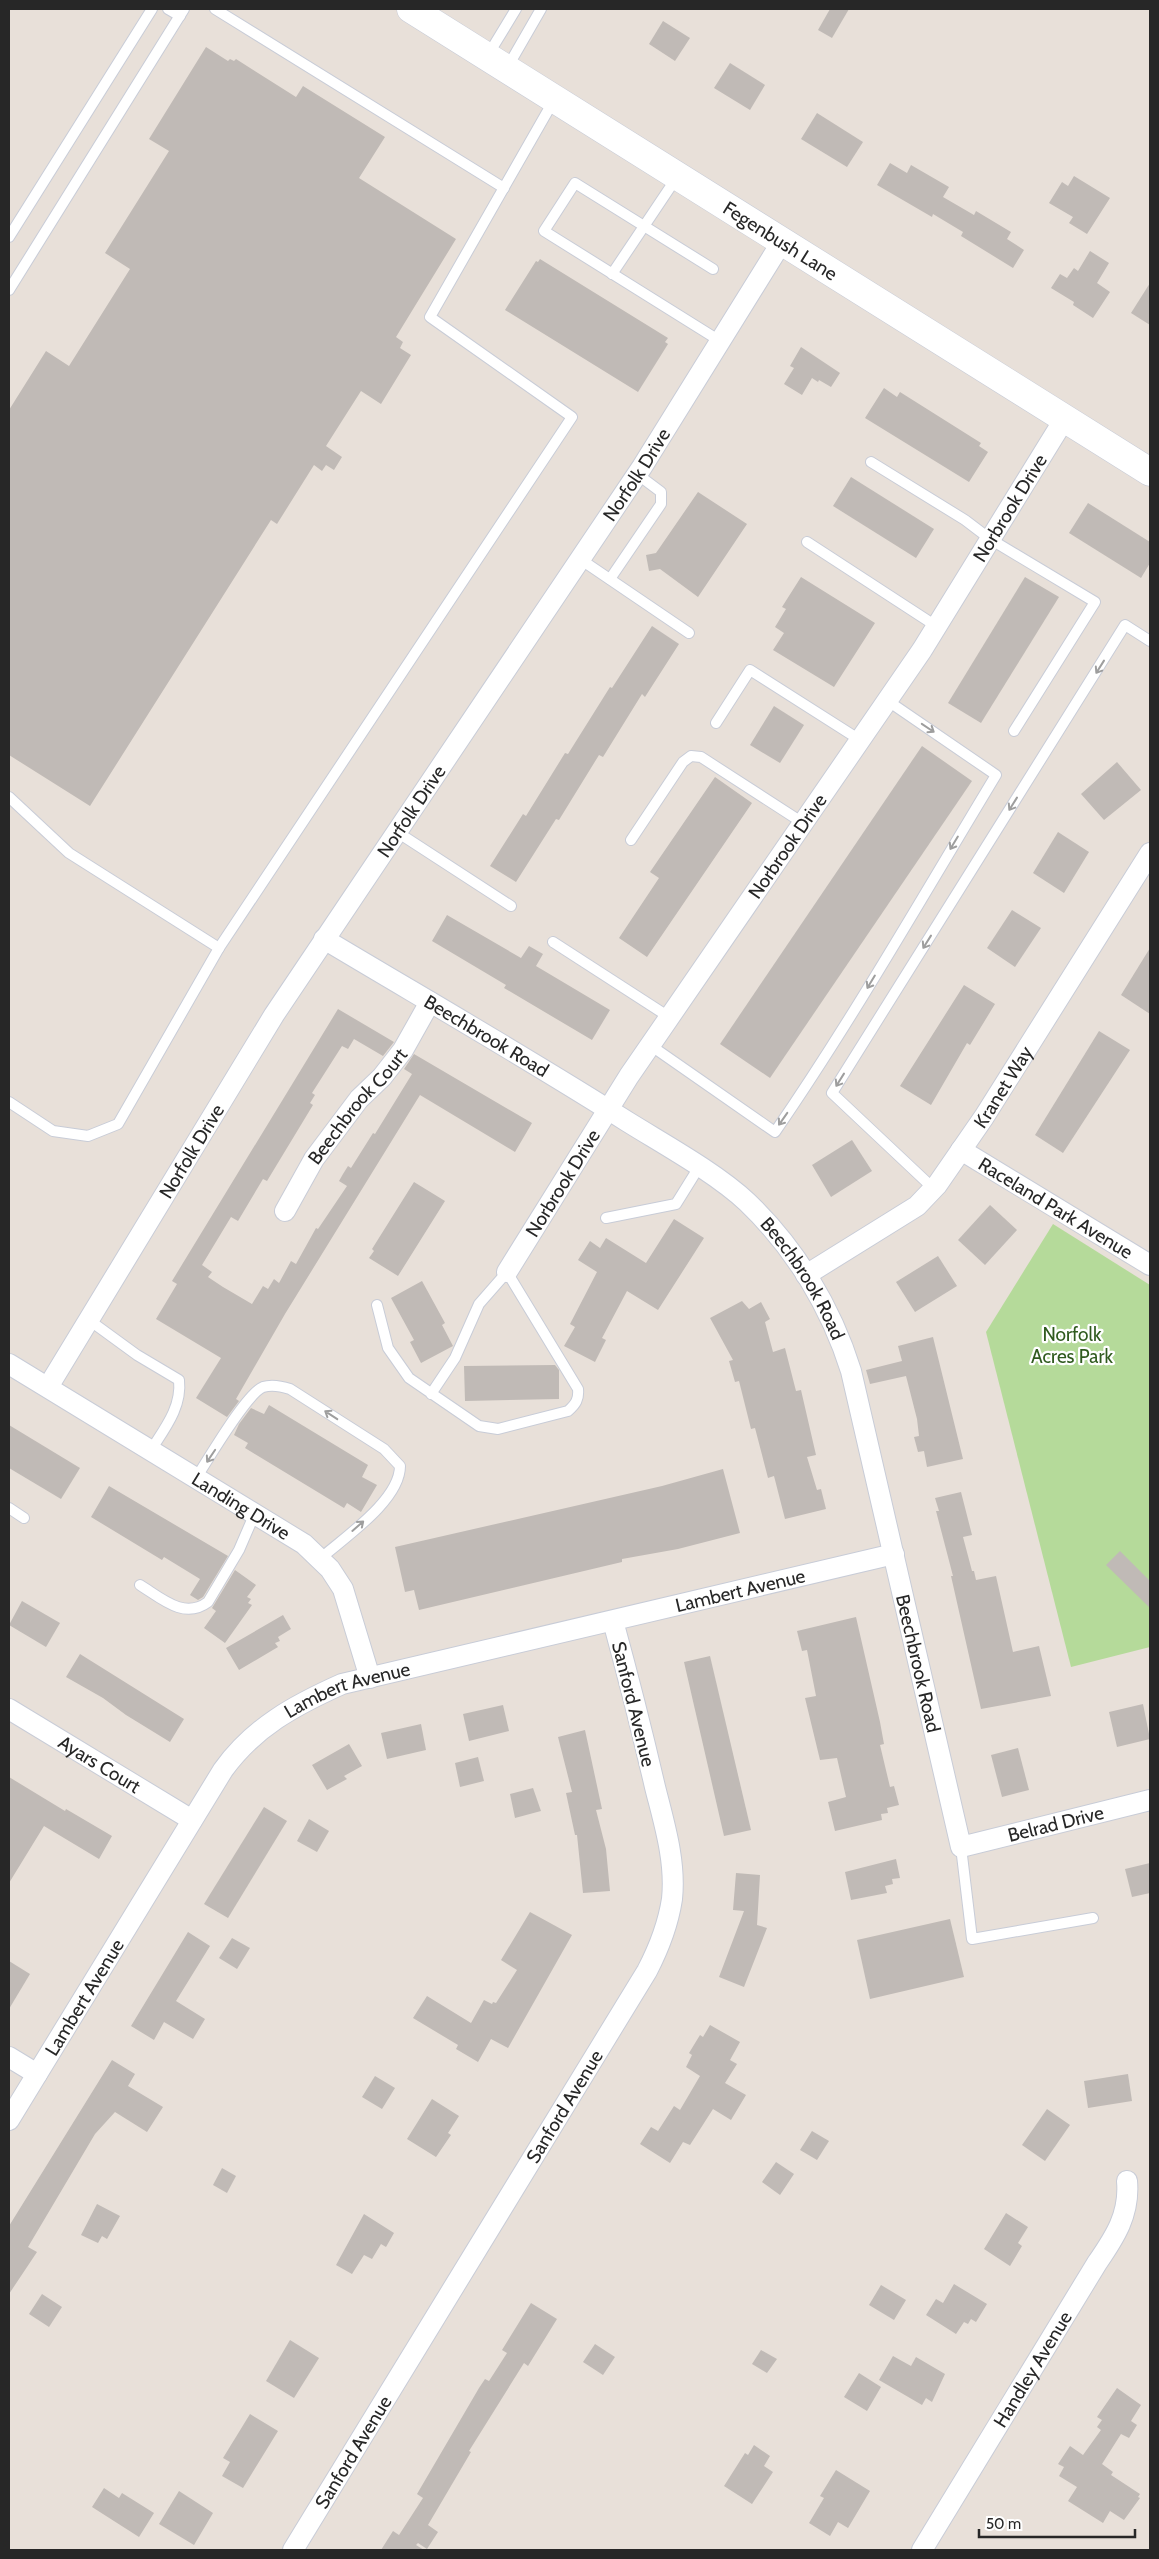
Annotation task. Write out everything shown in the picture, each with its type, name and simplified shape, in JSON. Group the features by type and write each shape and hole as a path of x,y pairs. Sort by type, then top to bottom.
{"main road":[{"name":"Fegenbush Lane","path":"411,9 783,240 1150,472"}],"street":[{"name":"Norfolk Drive","path":"48,1387 274,1015 637,474 783,240"},
{"name":"Norbrook Drive","path":"507,1272 608,1109 669,1017 888,701 1065,418"},
{"name":"Kranet Way","path":"806,1275 917,1206 934,1188 961,1150 1150,853"},
{"name":"Beechbrook Road","path":"324,939 608,1109 699,1167 746,1202 787,1246 826,1306 843,1346 894,1554 960,1847"},
{"name":"Beechbrook Court","path":"284,1211 314,1158 359,1099 382,1077 403,1050 430,1002"},
{"name":"Raceland Park Avenue","path":"961,1150 1150,1265"},
{"name":"Landing Drive","path":"9,1364 255,1513 304,1544 321,1558 343,1589 370,1678"},
{"name":"Lambert Avenue","path":"9,2120 234,1754 269,1722 301,1703 342,1684 894,1554"},
{"name":"Sanford Avenue","path":"293,2550 647,1971 663,1936 672,1898 672,1877 668,1843 634,1700 612,1621"},
{"name":"Ayars Court","path":"9,1709 192,1820"},
{"name":"Belrad Drive","path":"960,1847 1150,1800"},
{"path":"9,2057 37,2074"},
{"name":"Handley Avenue","path":"922,2550 1097,2263 1115,2238 1125,2214 1128,2195 1127,2181"}],"lane":[{"path":"9,237 152,9"},
{"path":"9,290 182,12 168,9"},
{"path":"215,9 504,188"},
{"path":"497,63 516,9"},
{"path":"497,63 541,9"},
{"path":"9,1102 53,1131 88,1136 118,1124 219,948 572,417 430,317 555,98"},
{"path":"612,274 678,175"},
{"path":"713,269 575,183 544,231 720,341"},
{"path":"871,462 965,520 990,539 1095,602 1014,731"},
{"path":"610,579 661,504 661,492 637,474"},
{"path":"807,542 936,626"},
{"path":"580,559 689,633"},
{"path":"934,1188 832,1093 1126,625 1150,641"},
{"path":"716,723 750,670 860,740"},
{"path":"650,1046 775,1132 857,1005 996,774 888,701"},
{"path":"632,840 684,762 691,756 702,757 803,824"},
{"path":"9,797 69,853 219,948"},
{"path":"396,832 511,906"},
{"path":"553,942 669,1017"},
{"path":"606,1218 676,1204 699,1167"},
{"path":"376,1305 388,1348 409,1378 431,1394 479,1426 498,1430 568,1411 575,1405 578,1389 507,1272 479,1304 454,1358 431,1394"},
{"path":"89,1320 137,1355 179,1380 180,1395 173,1415 151,1450"},
{"path":"196,1478 256,1392 263,1388 280,1386 298,1394 384,1450 400,1466 400,1475 395,1487 371,1514 321,1558"},
{"path":"9,1508 24,1518"},
{"path":"140,1585 177,1608 188,1610 200,1608 208,1602 239,1550 255,1513"},
{"path":"960,1847 972,1939 1093,1918"}],"green space":[{"name":"Norfolk Acres Park","path":"1053,1224 1150,1285 1150,1647 1071,1667 986,1332"}],"building":[{"path":"830,9 849,9 832,38 818,30"},
{"path":"663,21 690,38 675,61 649,44"},
{"path":"206,47 228,61 236,59 296,97 303,86 385,137 359,178 456,239 396,337 403,342 400,348 411,355 381,404 361,391 326,446 342,457 334,470 326,465 322,471 314,465 277,524 271,520 90,806 9,755 9,410 46,351 69,366 130,269 105,253 169,151 149,139"},
{"path":"730,63 765,85 750,110 714,88"},
{"path":"817,113 863,142 847,167 801,139"},
{"path":"890,163 907,173 911,165 949,187 943,197 974,215 976,211 1011,232 1007,239 1024,250 1013,268 961,236 963,232 933,214 932,217 877,185"},
{"path":"1074,176 1110,198 1087,234 1069,223 1073,217 1049,203 1062,182 1068,186"},
{"path":"1090,251 1109,263 1097,283 1110,292 1093,318 1073,305 1074,302 1051,288 1060,274 1067,278 1074,268 1078,271"},
{"path":"540,259 668,338 665,342 668,344 638,392 505,310 536,261 538,262"},
{"path":"1150,283 1150,325 1131,313"},
{"path":"801,347 840,373 831,387 812,378 802,395 784,384 794,368 790,366"},
{"path":"884,388 897,397 900,392 981,443 979,446 988,452 969,482 865,418"},
{"path":"851,477 934,529 916,558 833,506"},
{"path":"698,492 747,524 698,597 660,569 649,571 646,555 656,553"},
{"path":"1088,503 1150,542 1150,563 1141,578 1069,533"},
{"path":"801,577 875,623 834,687 773,650 784,633 775,627 786,609 782,607"},
{"path":"1025,577 1059,597 981,723 948,703"},
{"path":"652,626 679,644 645,697 642,694 603,757 599,755 559,820 556,819 516,882 490,866 523,814 526,816 565,753 568,754 610,687 612,688"},
{"path":"774,706 804,725 780,763 750,745"},
{"path":"922,746 972,781 770,1078 720,1044"},
{"path":"1117,762 1141,790 1104,820 1081,794"},
{"path":"715,777 752,803 647,957 619,938 659,878 650,872"},
{"path":"1058,832 1089,852 1064,893 1033,873"},
{"path":"1012,910 1041,928 1015,967 987,948"},
{"path":"447,915 521,958 529,946 543,954 536,966 610,1010 592,1040 504,988 506,985 432,941"},
{"path":"1150,948 1150,1014 1121,995"},
{"path":"964,985 995,1004 970,1045 967,1043 931,1105 900,1086"},
{"path":"338,1009 394,1042 383,1056 354,1039 348,1049 342,1046 312,1093 315,1095 310,1103 313,1105 267,1181 263,1179 238,1221 231,1217 202,1265 212,1272 208,1277 223,1287 252,1304 263,1286 268,1289 274,1279 279,1283 291,1261 296,1264 316,1228 318,1229 347,1186 339,1181 343,1174 348,1166 351,1168 373,1133 375,1134 412,1074 404,1069 414,1054 532,1123 515,1152 420,1095 285,1314 236,1399 239,1401 227,1417 196,1398 221,1358 156,1319 177,1284 172,1281"},
{"path":"1099,1031 1130,1050 1063,1153 1035,1135"},
{"path":"852,1140 872,1171 831,1197 812,1165"},
{"path":"414,1182 445,1201 398,1276 369,1258 374,1251 372,1249"},
{"path":"990,1205 1017,1230 985,1265 958,1240"},
{"path":"674,1219 704,1238 658,1310 627,1291 602,1338 606,1340 595,1362 564,1346 575,1327 570,1324 597,1272 578,1260 590,1241 600,1248 606,1238 646,1263"},
{"path":"938,1256 957,1286 915,1312 896,1282"},
{"path":"422,1281 445,1323 442,1325 453,1346 421,1363 410,1342 414,1340 391,1298"},
{"path":"742,1301 749,1309 761,1302 770,1319 765,1322 773,1352 785,1348 796,1391 801,1390 816,1455 807,1457 817,1490 821,1489 826,1509 785,1519 774,1476 768,1478 755,1428 751,1429 739,1381 735,1382 729,1361 733,1360 710,1318"},
{"path":"933,1337 963,1459 927,1467 924,1451 918,1452 914,1437 919,1436 917,1419 906,1376 870,1384 866,1370 902,1361 898,1346"},
{"path":"555,1365 559,1370 559,1399 465,1401 464,1366"},
{"path":"269,1405 368,1465 362,1477 377,1485 361,1512 347,1503 344,1508 245,1448 248,1443 234,1435 239,1424 251,1408 264,1414"},
{"path":"9,1425 80,1468 61,1499 9,1468"},
{"path":"723,1469 740,1533 678,1549 622,1559 622,1562 419,1610 414,1590 405,1592 395,1547 662,1486"},
{"path":"109,1486 228,1556 203,1597 198,1600 190,1595 200,1579 164,1557 162,1560 91,1517"},
{"path":"961,1492 972,1535 963,1537 972,1571 974,1571 976,1580 996,1576 1013,1652 1039,1646 1051,1696 981,1709 951,1576 953,1576 936,1511 939,1511 935,1498"},
{"path":"1120,1551 1150,1581 1150,1608 1106,1565"},
{"path":"235,1570 256,1585 247,1597 251,1599 248,1603 252,1605 225,1643 204,1628 216,1611 212,1608"},
{"path":"22,1601 60,1623 46,1647 9,1625"},
{"path":"283,1615 291,1629 278,1637 280,1641 275,1643 278,1647 239,1670 226,1648"},
{"path":"856,1617 880,1722 884,1744 880,1745 890,1787 894,1786 899,1805 887,1808 888,1813 881,1814 882,1820 835,1831 828,1802 846,1797 837,1758 820,1760 805,1698 816,1696 807,1650 802,1651 797,1631"},
{"path":"80,1654 184,1719 170,1742 126,1715 103,1698 66,1677"},
{"path":"710,1656 751,1830 724,1836 684,1662"},
{"path":"1143,1704 1150,1739 1117,1747 1109,1712"},
{"path":"503,1705 509,1731 469,1741 463,1714"},
{"path":"421,1724 426,1750 387,1759 381,1733"},
{"path":"585,1730 602,1809 596,1810 606,1849 610,1891 583,1893 577,1835 575,1835 566,1793 572,1792 558,1737"},
{"path":"349,1744 362,1766 344,1776 347,1779 327,1790 312,1765"},
{"path":"1018,1748 1029,1790 1002,1797 991,1755"},
{"path":"478,1757 484,1781 460,1787 455,1763"},
{"path":"9,1777 65,1811 66,1809 112,1836 99,1859 44,1826 9,1883"},
{"path":"533,1788 541,1811 515,1818 510,1794"},
{"path":"264,1807 287,1821 228,1918 204,1904"},
{"path":"309,1819 329,1831 317,1852 297,1841"},
{"path":"896,1859 900,1878 892,1879 893,1884 885,1886 887,1893 851,1900 845,1872"},
{"path":"1150,1863 1150,1893 1132,1897 1125,1869"},
{"path":"736,1873 760,1875 757,1925 767,1928 744,1987 719,1977 744,1911 733,1910"},
{"path":"530,1912 572,1935 508,2048 491,2039 478,2062 456,2049 458,2045 413,2018 427,1996 471,2023 484,2000 492,2004 493,2002 496,2003 517,1970 501,1960"},
{"path":"950,1919 964,1977 870,1999 857,1940"},
{"path":"188,1932 210,1946 176,2001 205,2019 193,2039 164,2022 154,2040 131,2026"},
{"path":"232,1938 250,1948 237,1969 219,1958"},
{"path":"9,1961 30,1974 9,2009"},
{"path":"710,2025 740,2042 730,2060 737,2064 725,2083 746,2095 731,2120 713,2109 690,2145 683,2142 670,2163 640,2144 651,2127 658,2131 674,2106 680,2110 700,2076 686,2067 692,2055 689,2053 700,2035 703,2037"},
{"path":"112,2060 135,2074 128,2086 163,2107 147,2132 115,2112 95,2134 28,2247 37,2252 9,2294 9,2226"},
{"path":"1128,2074 1132,2101 1088,2108 1084,2081"},
{"path":"375,2076 395,2088 382,2109 362,2097"},
{"path":"432,2099 459,2116 448,2133 451,2135 436,2157 407,2139"},
{"path":"1047,2109 1070,2125 1045,2161 1022,2145"},
{"path":"812,2131 829,2141 817,2160 800,2150"},
{"path":"776,2162 794,2174 780,2195 762,2182"},
{"path":"222,2168 236,2176 227,2193 213,2185"},
{"path":"97,2204 120,2216 107,2239 102,2236 98,2243 81,2235"},
{"path":"1006,2213 1028,2227 1018,2243 1022,2246 1010,2266 984,2249"},
{"path":"364,2214 394,2233 386,2247 381,2244 372,2259 364,2255 352,2274 336,2265"},
{"path":"954,2284 987,2304 976,2322 971,2319 968,2324 964,2322 956,2334 926,2315 936,2299 943,2303"},
{"path":"881,2285 906,2300 894,2320 869,2305"},
{"path":"42,2294 62,2307 49,2327 29,2314"},
{"path":"531,2303 557,2319 528,2366 524,2363 469,2451 471,2452 428,2525 438,2532 427,2549 418,2543 416,2545 424,2550 381,2550 393,2531 399,2535 423,2498 417,2494 479,2388 485,2379 489,2381 507,2353 502,2350"},
{"path":"290,2340 319,2358 294,2398 266,2381"},
{"path":"595,2344 615,2357 603,2375 583,2362"},
{"path":"761,2350 777,2359 767,2373 752,2364"},
{"path":"893,2356 911,2366 916,2357 945,2374 932,2402 926,2398 922,2405 879,2380"},
{"path":"859,2373 881,2387 867,2411 844,2397"},
{"path":"1117,2388 1141,2405 1131,2421 1137,2425 1129,2438 1121,2434 1102,2464 1113,2472 1111,2475 1140,2494 1138,2497 1140,2498 1124,2520 1110,2511 1103,2523 1068,2501 1077,2487 1059,2476 1064,2467 1058,2464 1070,2446 1083,2455 1101,2430 1097,2427 1102,2420 1097,2417"},
{"path":"250,2414 278,2431 243,2488 222,2476 230,2462 223,2458"},
{"path":"754,2445 770,2456 764,2466 773,2472 752,2504 724,2486 745,2453 748,2455"},
{"path":"836,2470 870,2491 848,2528 838,2522 830,2536 809,2523 824,2498 820,2496"},
{"path":"104,2488 119,2498 122,2493 154,2513 139,2537 92,2507"},
{"path":"179,2491 213,2513 194,2545 159,2524"}]}
